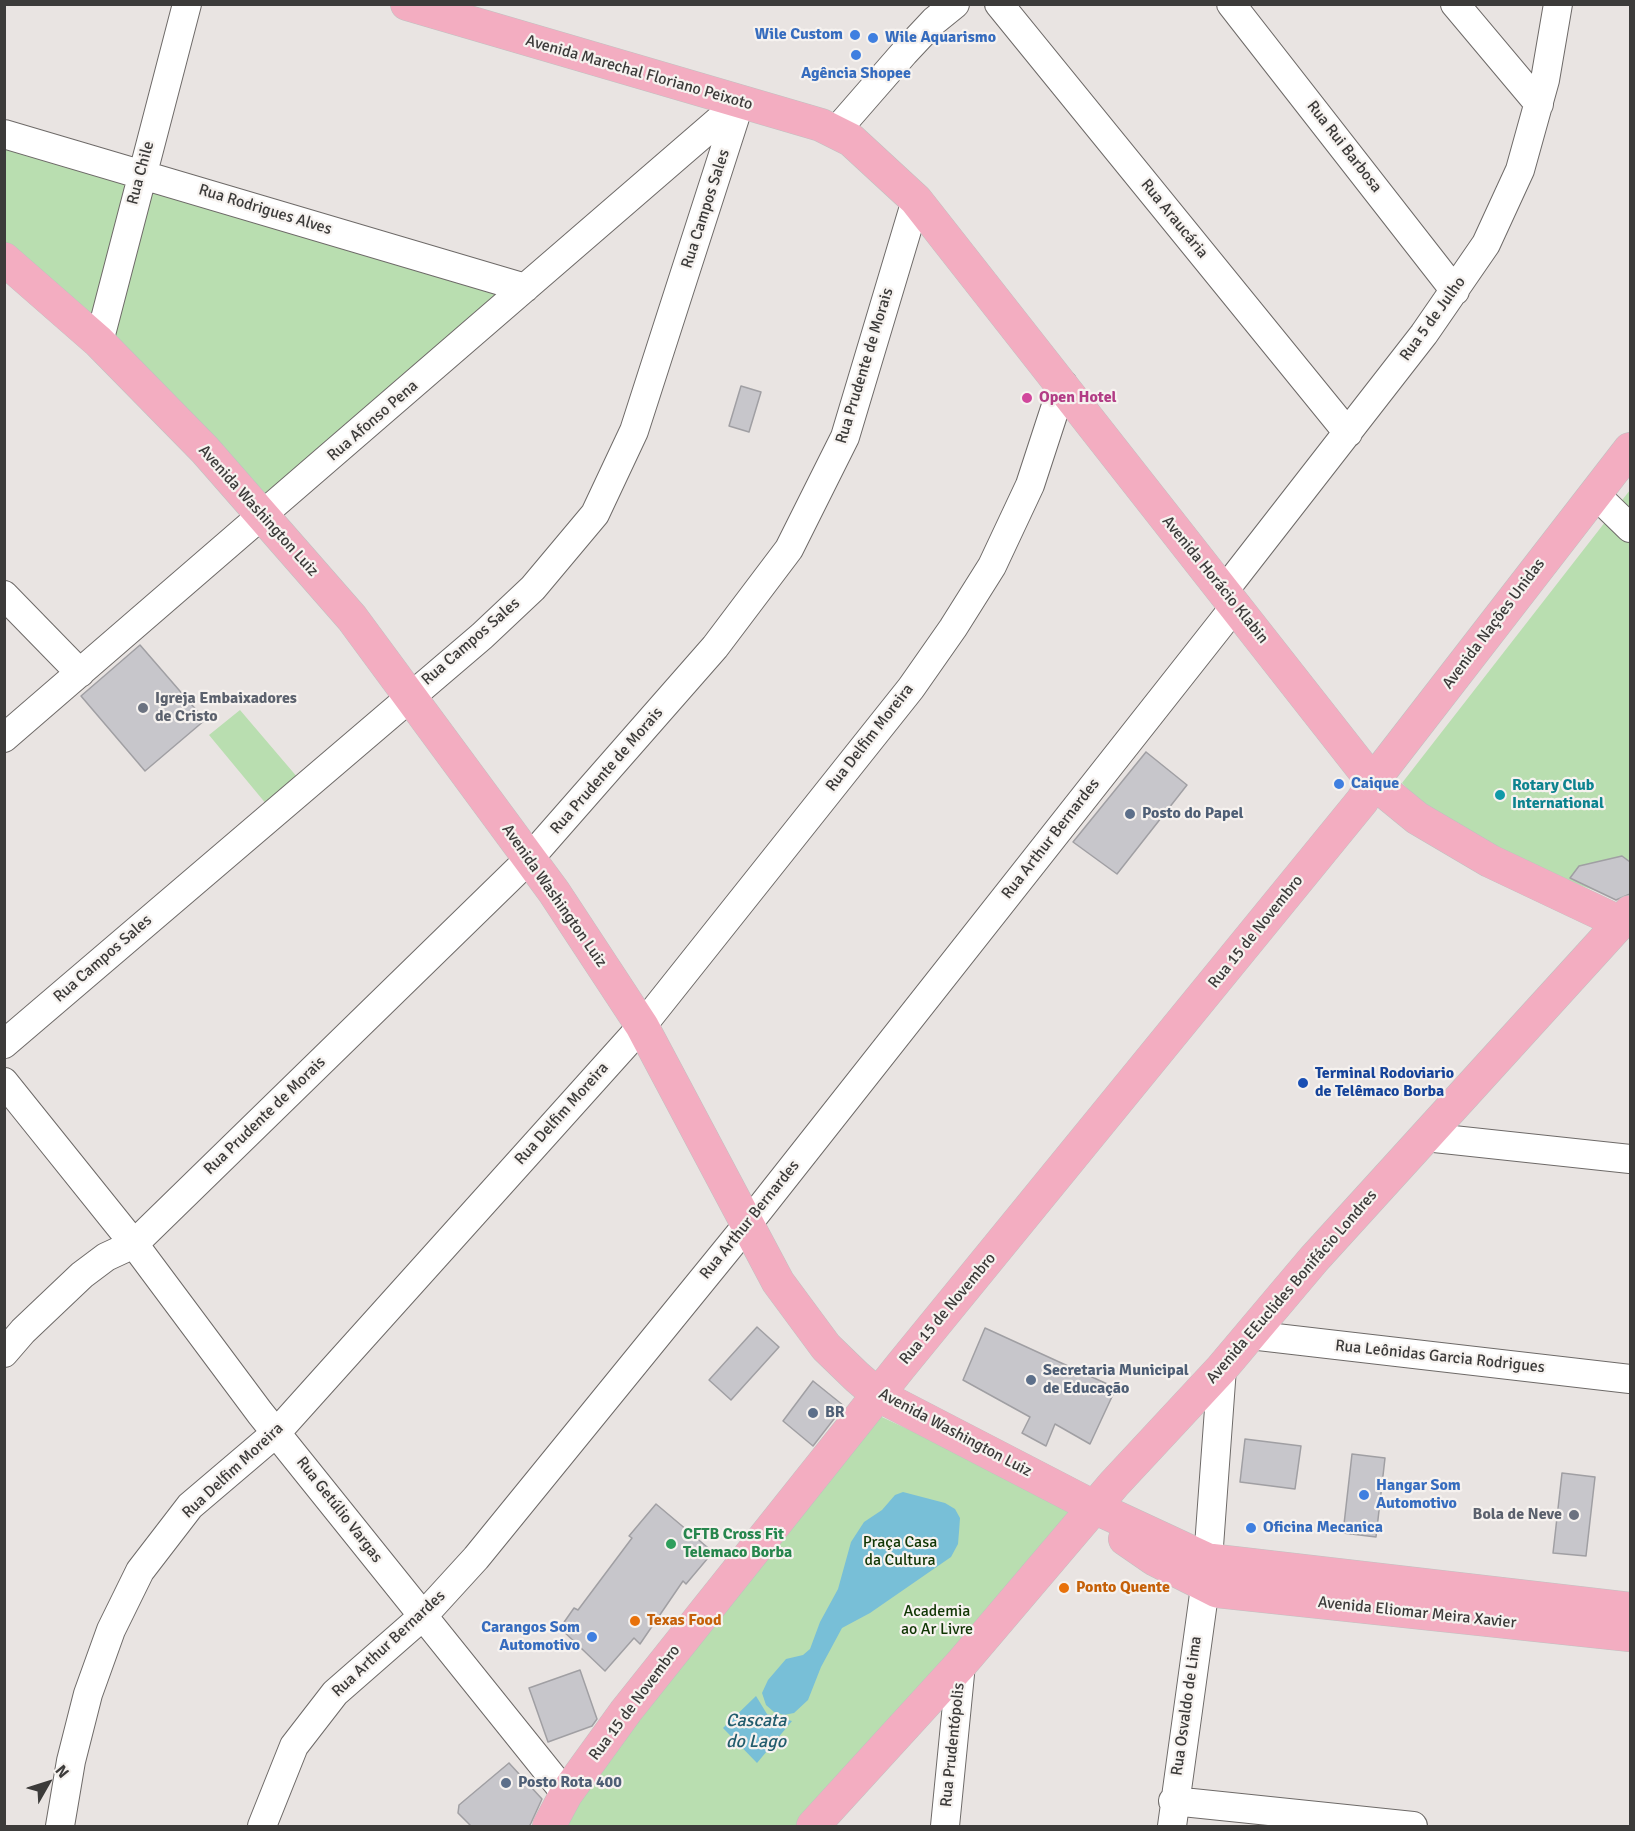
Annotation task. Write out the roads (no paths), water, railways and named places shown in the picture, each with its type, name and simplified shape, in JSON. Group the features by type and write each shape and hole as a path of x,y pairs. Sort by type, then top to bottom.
{"main road":[{"name":"Avenida Marechal Floriano Peixoto","path":"407,4 836,131 866,152"},
{"name":"Avenida Horácio Klabin","path":"866,152 916,200 1063,384 1230,598 1368,792 1490,861 1627,920"},
{"name":"Avenida Washington Luiz","path":"4,259 99,342 265,516 352,618 554,892 642,1026 778,1282 826,1347 879,1395 1096,1508 1206,1573"},
{"name":"Avenida Nações Unidas","path":"1368,792 1630,449"},
{"name":"Rua 15 de Novembro","path":"549,1827 567,1794 634,1702 879,1395 1368,792"},
{"name":"Avenida EEuclides Bonifácio Londres","path":"813,1827 961,1664 1054,1552 1222,1368 1314,1259 1627,920"},
{"name":"Avenida Eliomar Meira Xavier","path":"1206,1573 1630,1609"},
{"name":"Avenida Eliomar Meira Xavier","path":"1206,1573 1255,1596 1630,1635"}],"street":[{"name":"Rua Chile","path":"99,342 141,173 187,4"},
{"path":"836,131 911,45 934,21 956,4"},
{"name":"Rua Araucária","path":"999,4 1348,433"},
{"name":"Rua Rui Barbosa","path":"1231,4 1455,291"},
{"path":"1455,4 1539,104"},
{"name":"Rua 5 de Julho","path":"1230,598 1348,433 1455,291 1486,244 1521,170 1539,104 1558,4"},
{"name":"Rua Afonso Pena","path":"4,738 265,516 740,102"},
{"name":"Rua Campos Sales","path":"4,1044 410,695 482,636 533,588 595,514 634,431 740,102"},
{"name":"Rua Rodrigues Alves","path":"4,134 525,288"},
{"name":"Rua Prudente de Morais","path":"4,1353 23,1331 82,1275 106,1257 134,1244 529,859 715,647 789,549 845,437 916,200"},
{"name":"Rua Delfim Moreira","path":"60,1827 71,1761 88,1694 111,1630 140,1571 190,1506 277,1432 642,1026 911,688 953,628 992,566 1030,485 1063,384"},
{"path":"1594,494 1630,528"},
{"path":"4,595 80,673"},
{"name":"Rua Arthur Bernardes","path":"262,1827 294,1746 335,1693 423,1616 476,1558 747,1226 1230,598"},
{"name":"Rua Getúlio Vargas","path":"4,1082 134,1244 277,1432 567,1794"},
{"path":"1425,1137 1630,1159"},
{"name":"Rua Leônidas Garcia Rodrigues","path":"1250,1335 1630,1378"},
{"name":"Rua Osvaldo de Lima","path":"1172,1814 1206,1573 1222,1368"},
{"name":"Rua Prudentópolis","path":"945,1827 961,1664"},
{"path":"1172,1814 1413,1827"}],"water":[{"path":"903,1492 945,1503 955,1509 960,1518 958,1544 951,1557 870,1613 842,1628 821,1667 808,1700 794,1713 784,1715 774,1712 766,1705 762,1693 768,1680 786,1659 803,1655 810,1649 820,1622 838,1589 851,1542 864,1522 882,1510 895,1495"},
{"name":"Cascata do Lago","path":"756,1696 767,1714 792,1721 757,1763 723,1728"}],"place":[{"name":"Wile Custom","path":"855,35"},
{"name":"Wile Aquarismo","path":"873,38"},
{"name":"Agência Shopee","path":"856,55"},
{"name":"Open Hotel","path":"1027,398"},
{"name":"Igreja Embaixadores de Cristo","path":"143,708"},
{"name":"Caique","path":"1339,784"},
{"name":"Rotary Club International","path":"1500,795"},
{"name":"Posto do Papel","path":"1130,814"},
{"name":"Terminal Rodoviario de Telêmaco Borba","path":"1303,1083"},
{"name":"Secretaria Municipal de Educação","path":"1031,1380"},
{"name":"BR","path":"813,1413"},
{"name":"Hangar Som Automotivo","path":"1364,1495"},
{"name":"Bola de Neve","path":"1574,1515"},
{"name":"Oficina Mecanica","path":"1251,1528"},
{"name":"CFTB Cross Fit Telemaco Borba","path":"671,1544"},
{"name":"Ponto Quente","path":"1064,1588"},
{"name":"Texas Food","path":"635,1621"},
{"name":"Carangos Som Automotivo","path":"592,1637"},
{"name":"Posto Rota 400","path":"506,1783"}],"park label":[{"name":"Praça Casa da Cultura","path":"900,1552"},
{"name":"Academia ao Ar Livre","path":"937,1621"}]}
